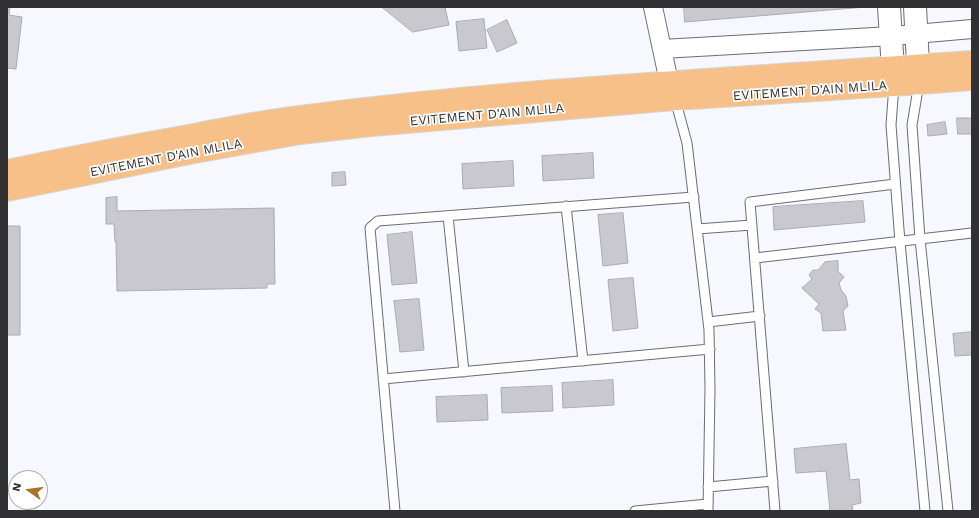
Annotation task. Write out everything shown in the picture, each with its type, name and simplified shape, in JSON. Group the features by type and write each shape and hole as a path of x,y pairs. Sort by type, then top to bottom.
{"highway":[{"name":"EVITEMENT D'AIN MLILA","path":"7,171 106,150 297,117 439,101 672,91 919,74 972,62"},
{"name":"EVITEMENT D'AIN MLILA","path":"919,74 972,79"},
{"name":"EVITEMENT D'AIN MLILA","path":"7,190 189,153 300,133 672,91"}],"street":[{"path":"653,7 672,91"},
{"path":"889,7 894,76"},
{"path":"915,7 919,74"},
{"path":"662,49 892,36 972,29"}],"lane":[{"path":"919,74 912,125 920,239 948,511"},
{"path":"894,76 891,125 895,184 924,511"},
{"path":"635,511 708,508 710,349 708,322 687,143 672,91"},
{"path":"775,511 750,202 895,184"},
{"path":"395,511 370,228 378,221 694,197"},
{"path":"566,206 583,361"},
{"path":"448,216 464,372"},
{"path":"697,229 752,224"},
{"path":"755,258 972,233"},
{"path":"708,322 760,316"},
{"path":"383,379 710,349"},
{"path":"708,487 773,481"}],"building":[{"path":"7,7 10,7 9,15 22,17 16,69 7,68"},
{"path":"382,7 445,7 449,25 413,32"},
{"path":"684,7 866,7 685,22"},
{"path":"484,19 487,48 459,51 456,22"},
{"path":"507,20 517,43 497,52 487,30"},
{"path":"957,118 972,118 972,134 958,134"},
{"path":"945,122 947,134 928,136 927,125"},
{"path":"593,153 594,178 543,181 542,156"},
{"path":"513,161 514,186 463,189 462,164"},
{"path":"345,172 346,185 332,186 332,173"},
{"path":"117,197 117,211 274,208 275,284 267,284 267,288 117,291 116,241 115,242 114,224 106,224 106,198"},
{"path":"863,201 865,222 774,230 773,207"},
{"path":"623,213 628,263 603,266 598,215"},
{"path":"7,226 20,226 20,335 7,335"},
{"path":"412,232 417,283 392,285 387,235"},
{"path":"838,261 838,271 844,277 839,283 841,290 846,296 848,306 843,311 846,330 823,331 821,313 815,309 819,304 802,288 812,279 809,275 813,270 818,270 825,262"},
{"path":"633,278 638,328 613,331 608,280"},
{"path":"419,299 424,350 400,352 394,301"},
{"path":"972,332 972,355 955,356 953,334"},
{"path":"613,380 614,405 563,408 562,383"},
{"path":"552,386 553,411 502,413 501,388"},
{"path":"487,395 488,420 437,422 436,397"},
{"path":"846,444 850,480 859,479 861,503 852,505 853,511 830,511 826,471 796,473 794,449"}]}
